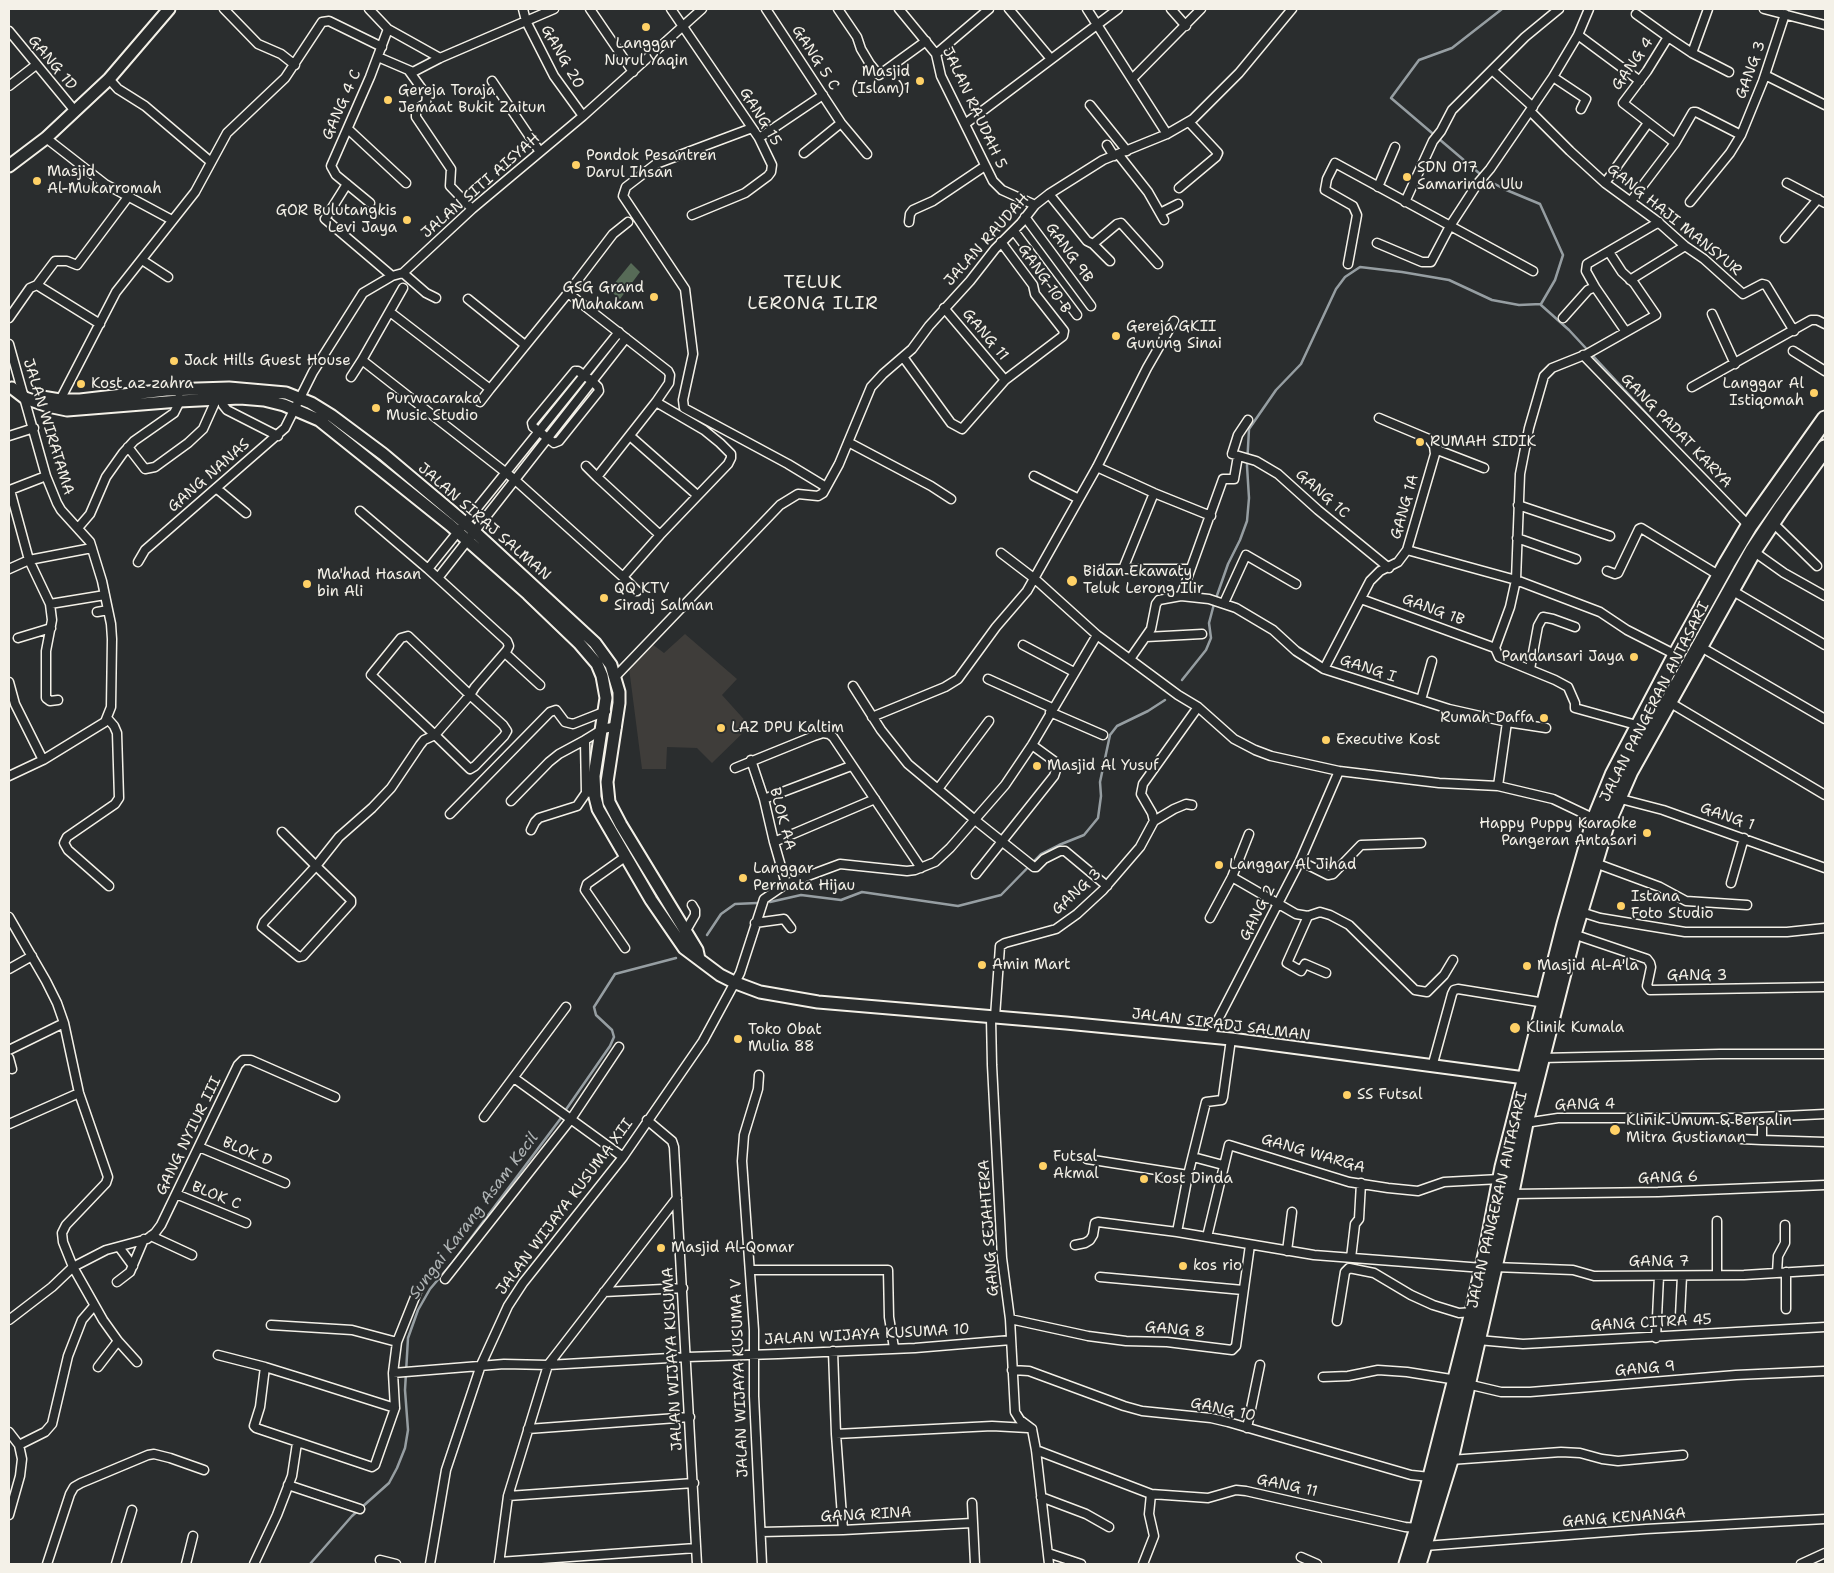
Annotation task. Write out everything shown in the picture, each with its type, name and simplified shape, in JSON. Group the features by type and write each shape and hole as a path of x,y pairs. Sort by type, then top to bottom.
{"highway":[{"name":"JALAN PANGERAN ANTASARI","path":"1462,1382 1478,1340 1500,1179 1570,905 1595,819 1613,775 1720,576 1749,526 1825,420"},
{"name":"JALAN PANGERAN ANTASARI","path":"1418,1564 1425,1546 1443,1459 1462,1382 1473,1312 1511,1194 1525,1123 1541,1058 1573,934 1605,828 1617,798 1754,551 1825,448"},
{"path":"1762,507 1774,520"},
{"name":"JALAN PANGERAN ANTASARI","path":"1407,1564 1430,1477 1443,1459"}],"street":[{"path":"9,166 46,138 109,79 169,9"},
{"path":"224,9 258,44 281,54 295,65"},
{"path":"369,9 388,29 440,58"},
{"name":"GANG 20","path":"523,9 526,21 554,76 583,116"},
{"path":"409,71 418,70 440,58 554,9"},
{"path":"590,9 633,72"},
{"name":"GANG 15","path":"671,9 759,138 772,165 768,176 741,195 692,215"},
{"name":"JALAN SITI AISYAH","path":"298,403 325,352 363,294 392,276 404,273 472,209 583,116 702,9"},
{"name":"GANG 5 C","path":"766,9 841,123 868,154"},
{"path":"838,9 857,37 861,49 877,74 881,75 926,41"},
{"name":"JALAN RAUDAH 5","path":"899,9 936,54 941,76 997,187 1035,205"},
{"path":"936,54 989,9"},
{"path":"1009,9 1051,59"},
{"path":"1087,9 1167,134"},
{"path":"965,124 1118,9"},
{"path":"1171,9 1186,26"},
{"path":"1132,79 1201,9"},
{"name":"JALAN RAUDAH","path":"826,487 839,464 871,387 912,349 944,308 970,281 1001,242 1014,231 1035,205 1087,170 1189,122 1203,111 1239,73 1292,9"},
{"path":"1405,202 1434,141 1452,110 1525,37 1559,9"},
{"path":"1376,243 1427,263 1432,260 1450,226 1478,183 1490,169 1554,77 1578,35 1589,9"},
{"path":"1692,53 1708,9"},
{"path":"1764,9 1825,25"},
{"path":"1636,14 1668,37"},
{"name":"GANG 3","path":"1690,202 1730,153 1741,135 1765,75 1785,14"},
{"path":"58,404 116,292 198,188 230,129 285,78 318,28 326,20 382,47"},
{"name":"GANG 4 C","path":"370,203 336,175 330,166 348,129 388,29"},
{"name":"GANG 1D","path":"9,31 75,111"},
{"path":"1578,35 1640,81"},
{"name":"GANG 4","path":"1648,124 1623,103 1640,81 1668,37 1692,53 1729,72"},
{"path":"378,57 409,71 427,96 426,103 416,110 416,117 451,168 450,186 472,209"},
{"path":"9,86 36,65"},
{"name":"GANG HAJI MANSYUR","path":"1492,70 1532,109 1570,151 1605,183 1659,222 1743,294 1762,284 1766,285 1794,330"},
{"path":"1765,75 1825,105"},
{"path":"1554,77 1586,100 1581,109"},
{"path":"109,79 118,89 146,106 211,162"},
{"path":"492,81 540,152"},
{"path":"759,138 823,95"},
{"path":"1090,105 1127,151"},
{"path":"1631,202 1675,143 1694,112 1741,135"},
{"path":"1179,188 1216,157 1218,153 1189,122"},
{"path":"804,153 841,123"},
{"path":"1605,183 1648,124 1675,143"},
{"path":"616,676 780,505 798,494 820,496 826,487 788,464 684,408 683,400 693,354 685,287 623,196 626,187 656,164 752,128"},
{"path":"348,129 406,182"},
{"path":"46,138 105,184 172,220"},
{"path":"1107,145 1148,192 1162,217 1178,204"},
{"path":"1378,187 1395,148"},
{"path":"1348,264 1357,215 1353,206 1326,190 1327,179 1335,163 1533,271"},
{"path":"909,222 910,214 913,210 933,201 985,166"},
{"path":"1785,238 1821,201 1787,183"},
{"path":"347,184 325,219 392,276"},
{"path":"1049,194 1087,241 1093,244 1110,261"},
{"path":"9,318 30,288 37,285 55,261 67,261 77,264 128,197"},
{"name":"GANG 9B","path":"1026,217 1091,306"},
{"path":"480,402 613,234 628,222"},
{"path":"1626,332 1595,287 1587,273 1586,267 1588,264 1659,222"},
{"path":"1093,244 1121,223 1158,264"},
{"path":"1014,231 1077,315"},
{"name":"GANG 10 B","path":"1001,242 1033,285 1035,294 1065,332 1063,336 1005,380"},
{"path":"1630,280 1685,246"},
{"path":"1495,648 1510,606 1516,580 1520,474 1544,376 1552,368 1587,353 1656,315 1634,283 1622,272 1609,252"},
{"path":"142,260 168,277"},
{"path":"404,273 426,293 436,298"},
{"path":"37,285 100,324"},
{"path":"1563,318 1588,290 1595,287"},
{"path":"351,377 403,288"},
{"path":"568,293 668,371 670,375 669,383 656,402 597,477"},
{"path":"468,299 525,346"},
{"name":"GANG 11","path":"944,308 1005,380"},
{"path":"390,312 490,389"},
{"path":"1712,314 1735,364"},
{"path":"1692,387 1813,320 1825,324"},
{"path":"872,717 945,687 958,679 996,626 1027,591 1097,467 1147,368 1174,321"},
{"path":"428,569 619,332"},
{"path":"438,578 626,338"},
{"name":"JALAN WIRATAMA","path":"9,344 17,391 34,428 46,476 61,510 87,537 105,594 112,639 111,698 107,718"},
{"path":"1793,351 1825,371"},
{"name":"GANG PADAT KARYA","path":"1587,353 1749,526"},
{"path":"903,357 951,423 959,428 963,428 966,425 1005,380"},
{"path":"362,360 506,472 637,591"},
{"path":"574,371 585,375 598,387 599,391 557,442 553,442 532,425 533,420 574,371"},
{"name":"JALAN SIRAJ SALMAN","path":"17,391 78,410 229,388 286,393 462,527 595,643 611,665 616,676 619,692 617,726 607,782 609,802 682,936 687,952 720,975 760,992 789,998 912,1010"},
{"path":"78,528 86,520 106,477 128,447 174,412 177,408 178,395"},
{"name":"JALAN SIRAJ SALMAN","path":"178,395 298,403"},
{"path":"128,447 145,470 155,467 188,443 203,429 219,399 227,410 278,436"},
{"path":"623,578 660,535 730,462 730,454 704,430 656,402"},
{"name":"GANG NANAS","path":"138,562 145,550 278,436 289,423 298,403"},
{"path":"558,409 565,414"},
{"path":"1379,418 1428,439 1435,448 1484,468"},
{"path":"1181,596 1212,516 1223,479 1234,479 1238,435 1248,420"},
{"path":"9,436 34,428"},
{"path":"630,436 697,495"},
{"path":"848,442 931,486 951,499"},
{"name":"GANG 1A","path":"1324,669 1374,577 1380,571 1402,558 1407,550 1435,456 1435,448"},
{"name":"GANG 1C","path":"1236,455 1252,459 1278,474 1388,568"},
{"path":"586,466 660,535"},
{"path":"1097,467 1154,493 1212,516"},
{"path":"46,476 10,487 29,560 50,604 52,620 46,651 46,698 50,701 58,700"},
{"path":"1034,476 1079,499"},
{"path":"216,488 246,513"},
{"path":"1123,569 1154,493"},
{"path":"1518,505 1610,536"},
{"path":"282,832 316,866 351,900 351,903 303,956 299,957 263,928 262,925 316,866 339,837 372,808 391,788 424,740 435,735 509,646 507,641 438,578 360,511"},
{"path":"1774,520 1817,566"},
{"path":"1608,571 1614,574 1618,573 1638,529 1641,528 1720,576"},
{"name":"JALAN SIRAJ SALMAN","path":"471,535 597,664 604,681 606,711 590,792 625,857 682,936"},
{"path":"1517,538 1576,559"},
{"path":"9,569 29,560 92,548"},
{"path":"1407,550 1516,580 1600,612 1627,630 1676,655"},
{"path":"1754,551 1784,573 1825,596"},
{"path":"1001,553 1035,579 1097,635 1178,695 1198,707 1234,739 1255,750 1271,756 1339,771 1439,783 1498,786 1553,799 1595,819"},
{"path":"1223,603 1246,555 1296,584"},
{"path":"1104,569 1190,569"},
{"path":"1732,591 1825,646"},
{"path":"50,604 105,594"},
{"name":"GANG I","path":"1146,637 1151,629 1157,601 1162,598 1181,596 1209,599 1236,608 1273,630 1296,651 1324,669 1449,709 1507,722 1546,728"},
{"name":"GANG 1B","path":"1361,599 1495,648 1499,657 1568,687 1575,703 1574,708 1640,726"},
{"path":"98,612 108,610"},
{"path":"1530,669 1538,626 1543,617 1553,618 1576,627"},
{"path":"18,638 51,628"},
{"path":"1130,659 1146,637 1202,634"},
{"path":"735,768 751,760 823,733 833,737 921,868 931,865 940,858 1005,785 1032,745 1097,635"},
{"path":"408,636 470,695 503,725 507,731 472,769 371,675 401,638 408,636"},
{"path":"1023,645 1074,672"},
{"path":"1701,647 1825,719"},
{"path":"505,653 540,685"},
{"path":"1421,700 1432,661"},
{"path":"988,678 1103,735"},
{"path":"9,682 15,704 43,760"},
{"path":"853,686 872,717 908,764 1034,867 1044,859 1060,851 1065,851 1107,886"},
{"path":"1669,702 1825,795"},
{"path":"1192,805 1186,804 1154,820 1141,794 1143,784 1198,707"},
{"path":"450,814 552,710 556,710 565,722 573,724 606,711"},
{"path":"9,776 43,760 101,726 107,718 117,732 119,798 117,802 67,837 64,843 68,850 109,886"},
{"path":"938,789 989,721"},
{"path":"1498,786 1507,722"},
{"path":"511,801 559,754 603,729 617,726"},
{"path":"531,830 539,818 577,806 590,792 585,740"},
{"path":"976,874 1041,793 1057,770 1054,761 1032,745"},
{"name":"BLOK AA","path":"751,760 764,799 786,884"},
{"path":"764,799 852,766"},
{"name":"GANG 2","path":"1209,1037 1300,861 1339,771"},
{"name":"GANG 1","path":"1617,798 1663,810 1825,868"},
{"path":"774,842 875,799"},
{"name":"GANG 3","path":"993,1018 1000,946 1056,929 1077,914 1107,886 1140,847 1154,820"},
{"path":"1210,918 1232,877 1249,834"},
{"path":"1731,883 1744,838"},
{"path":"1300,861 1328,875 1333,874 1361,845 1422,843"},
{"path":"625,857 586,884 585,890 626,948"},
{"path":"1595,863 1660,887 1686,901 1747,905"},
{"name":"JALAN WIJAYA KUSUMA XII","path":"430,1564 444,1476 481,1365 508,1306 622,1156 702,1041 736,983 764,899 786,884 840,864 907,871 921,868"},
{"path":"1232,877 1296,914 1308,916 1320,912 1349,925 1415,990 1427,992 1444,975 1453,960"},
{"path":"682,936 695,915 692,905"},
{"path":"1581,912 1600,918 1685,932 1787,932 1825,928"},
{"path":"1308,916 1287,963 1301,971 1305,964 1326,974"},
{"path":"9,917 53,996 64,1023 79,1093 108,1177 106,1183 66,1225 62,1233 62,1242 72,1267 94,1306 118,1341 137,1362"},
{"path":"755,923 784,919 791,928"},
{"name":"GANG 3","path":"1573,934 1647,959 1651,967 1647,986 1650,990 1825,987"},
{"path":"9,970 32,956"},
{"path":"1432,1067 1454,990 1458,988 1545,1003"},
{"path":"484,1117 566,1007"},
{"name":"JALAN SIRADJ SALMAN","path":"912,1010 1231,1039 1526,1078"},
{"name":"GANG SEJAHTERA","path":"993,1018 992,1065 1002,1248 1010,1319 1015,1412 1020,1420 1032,1429"},
{"path":"9,1050 64,1023"},
{"path":"1177,1232 1188,1175 1206,1102 1222,1100 1224,1097 1231,1039"},
{"path":"445,1279 571,1119 619,1047"},
{"path":"1541,1058 1825,1054"},
{"path":"9,1058 12,1069"},
{"name":"GANG NYIUR III","path":"134,1266 147,1238 161,1225 238,1064 243,1060 251,1060 335,1096"},
{"name":"JALAN WIJAYA KUSUMA V","path":"759,1075 758,1089 744,1135 742,1161 754,1330 754,1396 762,1564"},
{"path":"514,1078 622,1156"},
{"path":"9,1124 79,1093"},
{"name":"GANG 4","path":"1525,1123 1558,1118 1762,1117 1825,1114"},
{"path":"1762,1117 1762,1140"},
{"name":"JALAN WIJAYA KUSUMA","path":"647,1120 674,1144 697,1564"},
{"path":"1741,1139 1825,1142"},
{"name":"GANG WARGA","path":"1223,1165 1229,1145 1232,1145 1348,1182 1418,1191 1444,1182 1500,1179"},
{"name":"BLOK D","path":"199,1147 286,1183"},
{"path":"1193,1157 1223,1165 1207,1237"},
{"path":"1087,1159 1188,1175"},
{"path":"1351,1258 1355,1224 1359,1219 1361,1183"},
{"name":"GANG 6","path":"1511,1194 1658,1192 1825,1185"},
{"name":"BLOK C","path":"176,1194 246,1223"},
{"path":"677,1198 548,1365 508,1496 499,1563 696,1548"},
{"path":"1287,1250 1292,1212"},
{"path":"1717,1221 1717,1275"},
{"path":"1075,1245 1090,1240 1095,1223 1098,1222 1351,1258 1489,1267"},
{"path":"1777,1273 1778,1256 1785,1243 1785,1225"},
{"path":"9,1320 52,1287 72,1267 106,1250 147,1238 192,1255"},
{"name":"GANG 8","path":"1010,1319 1088,1336 1167,1342 1232,1350 1236,1346 1250,1245"},
{"path":"117,1282 128,1275 134,1266 119,1247"},
{"name":"GANG 7","path":"1489,1267 1573,1270 1594,1276 1682,1276 1825,1270"},
{"path":"1337,1321 1345,1272 1349,1268 1374,1273 1411,1295 1433,1305 1459,1313 1473,1312"},
{"path":"750,1270 888,1270 889,1317 894,1348"},
{"path":"1786,1272 1786,1309"},
{"path":"1656,1338 1659,1276"},
{"path":"1680,1316 1682,1276"},
{"path":"1100,1277 1243,1290"},
{"path":"604,1292 683,1288"},
{"path":"264,1368 260,1406 254,1426 259,1430 297,1443 374,1467 395,1408 398,1342 417,1292"},
{"path":"20,1446 45,1432 52,1424 68,1356 82,1320 94,1306"},
{"path":"271,1325 352,1330 398,1342"},
{"name":"GANG CITRA 45","path":"1478,1340 1524,1344 1825,1327"},
{"name":"JALAN WIJAYA KUSUMA 10","path":"396,1373 481,1365 548,1365 894,1348 1011,1340"},
{"path":"98,1367 118,1341"},
{"path":"833,1351 836,1434 843,1530"},
{"path":"218,1355 395,1408"},
{"path":"1247,1428 1260,1365"},
{"name":"GANG 10","path":"1012,1370 1029,1371 1110,1402 1142,1411 1210,1418 1412,1475 1430,1477"},
{"name":"GANG 9","path":"1323,1377 1348,1376 1378,1370 1407,1372 1462,1382 1501,1392 1530,1392 1825,1371"},
{"path":"528,1429 690,1417"},
{"path":"836,1434 999,1426 1032,1429 1049,1564"},
{"path":"9,1432 20,1446 22,1459 20,1476 9,1514"},
{"path":"254,1564 277,1515 294,1466 297,1443"},
{"name":"GANG 11","path":"1036,1450 1151,1494 1208,1498 1236,1490 1246,1491 1405,1527 1418,1528"},
{"path":"1443,1459 1561,1452 1580,1453 1618,1461 1684,1456"},
{"path":"47,1564 74,1487 148,1455 170,1458 204,1470"},
{"path":"508,1496 694,1483"},
{"path":"288,1484 360,1509"},
{"path":"1143,1564 1154,1536 1149,1514 1151,1494"},
{"path":"1041,1497 1086,1514 1109,1527"},
{"path":"972,1503 975,1564"},
{"path":"116,1564 132,1510"},
{"name":"GANG KENANGA","path":"1425,1546 1646,1529 1825,1519"},
{"name":"GANG RINA","path":"761,1532 843,1530 972,1522"},
{"path":"186,1564 193,1536"},
{"path":"1048,1553 1080,1564"},
{"path":"1801,1564 1825,1553"},
{"path":"1301,1557 1317,1564"},
{"path":"380,1560 396,1564"}],"shaded area":[{"path":"685,634 737,679 722,695 750,726 712,763 697,748 667,747 666,769 642,769 629,668 652,644 664,653"}],"green space":[{"path":"631,263 640,272 620,299 609,290"}],"waterway":[{"name":"Sungai Karang Asam Kecil","path":"1182,680 1206,650 1211,638 1209,623 1214,604 1228,564 1247,521 1249,429 1276,390 1301,364 1336,289 1345,277 1360,267 1402,272 1449,280 1492,300 1519,305 1541,304 1555,280 1563,255 1540,204 1504,189 1486,179 1391,98 1419,60 1452,48 1502,9"},
{"path":"1541,305 1569,330 1696,467"},
{"name":"Sungai Karang Asam Kecil","path":"770,902 801,895 841,900 862,892 958,906 1001,895 1041,854 1084,835 1098,818 1101,796 1100,782 1110,735 1117,726 1148,711 1165,700"},
{"name":"Sungai Karang Asam Kecil","path":"707,935 721,914 735,904 757,903"},
{"name":"Sungai Karang Asam Kecil","path":"565,1111 610,1046 614,1037 612,1030 596,1015 594,1007 615,974 676,958"},
{"name":"Sungai Karang Asam Kecil","path":"310,1564 352,1516 389,1483 397,1468 405,1448 408,1430 405,1390 408,1338 418,1310 430,1289 453,1262 561,1118"}],"place":[{"name":"Langgar Nurul Yaqin","path":"646,27"},
{"name":"Masjid (Islam)1","path":"920,81"},
{"name":"Gereja Toraja Jemaat Bukit Zaitun","path":"388,100"},
{"name":"Pondok Pesantren Darul Ihsan","path":"576,165"},
{"name":"SDN 017 Samarinda Ulu","path":"1407,177"},
{"name":"Masjid Al-Mukarromah","path":"37,181"},
{"name":"GOR Bulutangkis Levi Jaya","path":"407,220"},
{"name":"GSG Grand Mahakam","path":"654,297"},
{"name":"Gereja GKII Gunung Sinai","path":"1116,336"},
{"name":"Jack Hills Guest House","path":"174,361"},
{"name":"Kost az zahra","path":"81,384"},
{"name":"Langgar Al Istiqomah","path":"1814,393"},
{"name":"Purwacaraka Music Studio","path":"376,408"},
{"name":"RUMAH SIDIK","path":"1420,442"},
{"name":"Bidan Ekawaty Teluk Lerong Ilir","path":"1072,581"},
{"name":"Ma'had Hasan bin Ali","path":"307,584"},
{"name":"QQ KTV Siradj Salman","path":"604,598"},
{"name":"Pandansari Jaya","path":"1634,657"},
{"name":"Rumah Daffa","path":"1544,718"},
{"name":"LAZ DPU Kaltim","path":"721,728"},
{"name":"Executive Kost","path":"1326,740"},
{"name":"Masjid Al Yusuf","path":"1037,766"},
{"name":"Happy Puppy Karaoke Pangeran Antasari","path":"1647,833"},
{"name":"Langgar Al Jihad","path":"1219,865"},
{"name":"Langgar Permata Hijau","path":"743,878"},
{"name":"Istana Foto Studio","path":"1621,906"},
{"name":"Amin Mart","path":"982,965"},
{"name":"Masjid Al-A'la","path":"1527,966"},
{"name":"Klinik Kumala","path":"1515,1028"},
{"name":"Toko Obat Mulia 88","path":"738,1039"},
{"name":"SS Futsal","path":"1347,1095"},
{"name":"Klinik Umum & Bersalin Mitra Gustianan","path":"1615,1130"},
{"name":"Futsal Akmal","path":"1043,1166"},
{"name":"Kost Dinda","path":"1144,1179"},
{"name":"Masjid Al-Qomar","path":"661,1248"},
{"name":"kos rio","path":"1183,1266"}],"district":[{"name":"TELUK LERONG ILIR","path":"813,293"}]}
